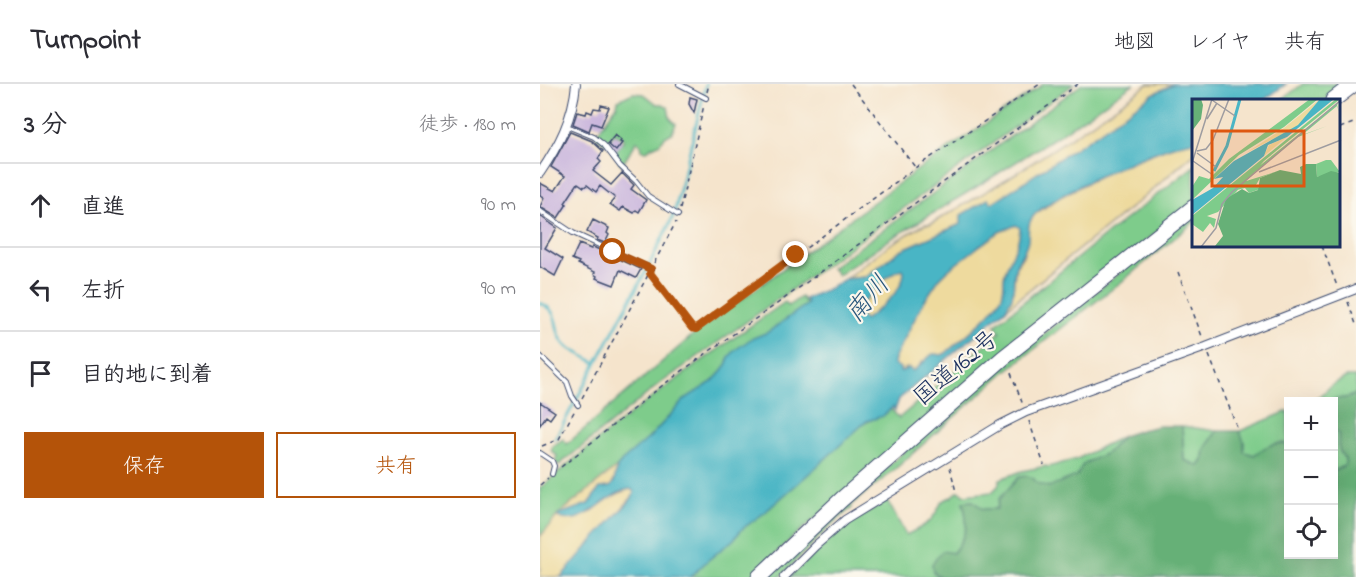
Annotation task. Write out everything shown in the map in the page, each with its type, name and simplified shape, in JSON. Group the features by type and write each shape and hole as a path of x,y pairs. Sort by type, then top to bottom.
{"highway":[{"path":"1334,99 1354,84"},
{"name":"国道162号","path":"759,577 842,499 1003,358 1192,209"}],"street":[{"path":"540,173 567,126 576,84"},
{"path":"784,577 838,525 1000,425 1026,412 1206,347 1356,289"}],"lane":[{"path":"679,84 706,98"},
{"path":"567,126 594,137 604,145 648,196 678,215"},
{"path":"540,211 573,233 651,269"},
{"path":"540,356 567,382 578,405"},
{"path":"540,453 552,461 555,466 552,474"}],"path":[{"path":"651,269 678,215 709,84"},
{"path":"851,84 915,168"},
{"path":"540,447 559,439 650,273 692,328 696,329 915,168 1040,84"},
{"path":"540,486 671,379 782,301 1078,84"},
{"path":"1341,128 1356,122"},
{"path":"1323,248 1338,290 1346,298 1356,324"},
{"path":"1011,373 1044,465"},
{"path":"946,458 956,492"}],"green space":[{"path":"1044,84 1074,84 661,383 559,465 555,461 557,456 551,450 553,446 563,439 567,444 693,335 917,170"},
{"path":"1082,84 1133,84 1059,135 889,240 838,275 831,268"},
{"path":"1303,84 1346,84 1326,99 1282,99"},
{"path":"633,93 644,94 657,104 668,107 670,118 676,124 672,133 647,151 642,150 637,141 622,165 614,154 624,139 614,133 606,144 595,136 617,105 618,100"},
{"path":"1192,168 1192,203 793,537 751,577 690,577 862,425 891,409 899,418 1000,332 995,325"},
{"path":"1192,215 1192,224 1120,283 1006,371 851,505 852,508 833,523 780,577 766,577 952,408"},
{"path":"801,297 807,304 730,356 724,369 712,382 685,399 649,438 559,514 540,537 540,488 629,415 690,369 785,302 788,306"},
{"path":"1346,377 1356,377 1356,394 1338,399 1338,397 1319,397 1332,385"},
{"path":"1356,394 1356,577 941,577 933,572 932,564 942,551 953,553 964,535 966,517 963,502 973,501 983,509 997,509 999,499 1019,477 1028,476 1037,483 1049,487 1077,476 1083,464 1107,453 1123,436 1159,426 1182,426 1184,460 1199,466 1204,459 1205,449 1217,431 1240,431 1244,442 1244,452 1254,455 1270,445 1284,444 1284,559 1338,559 1338,469 1345,465 1345,459 1339,447 1338,399"},
{"path":"1284,413 1284,444 1270,445 1254,455 1244,452 1240,431"},
{"path":"1182,426 1217,431 1205,449 1204,459 1199,466 1184,460"},
{"path":"1123,436 1107,453 1083,464 1077,476 1049,487 1019,477 999,499 997,509 983,509 973,501 963,502 967,516 964,536 956,550 933,572 941,577 789,577 844,526 887,500 906,535 928,522 942,501 959,491 965,495 992,492 998,486 1000,479 1022,471 1077,459"},
{"path":"1338,445 1345,459 1345,465 1338,469"}],"sand":[{"path":"1148,84 1173,84 1153,94 961,224 901,250 865,277 845,279 889,245 1014,175"},
{"path":"1192,141 1192,156 1005,310 1012,297 1016,266 1023,256 1029,223 1034,215 1062,196 1115,168 1182,142"},
{"path":"1016,225 1020,228 1018,241 1005,273 1003,293 998,303 985,318 946,353 936,354 912,371 906,368 902,371 894,364 895,357 923,303 939,279 999,232"},
{"path":"902,269 904,271 900,285 886,302 864,320 855,313 889,275"},
{"path":"617,467 616,477 610,487 600,488 588,504 560,514 558,517 590,513 607,499 626,490 631,489 634,492 633,496 561,577 540,577 540,537 559,514"}],"water":[{"path":"1173,84 1286,84 1265,99 1192,99 1192,141 1135,160 1082,184 1042,208 1029,223 1027,244 1016,265 1012,297 1005,310 899,399 895,410 893,407 883,416 862,425 690,577 561,577 629,502 634,492 631,489 622,491 577,518 568,520 558,517 560,514 588,504 600,488 610,487 614,482 617,467 622,461 649,438 685,399 712,382 724,369 735,350 751,339 768,332 806,305 808,303 805,299 845,279 865,277 901,250 961,224 961,215 988,199 992,203 1153,94","holes":["1016,225 1020,228 1018,241 1005,273 1002,296 992,311 946,353 933,354 912,371 909,368 900,371 900,368 894,364 895,357 923,303 939,279 999,232","902,269 904,271 897,291 869,317 864,320 855,313 889,275"]}],"building":[{"path":"690,97 697,99 694,113 689,104"},
{"path":"601,105 609,107 601,126 592,123 589,131 573,124 577,112 592,113 594,108 600,109"},
{"path":"570,132 592,141 603,151 598,159 601,162 593,171 611,185 622,173 634,185 631,189 646,200 639,212 636,210 634,213 623,207 620,211 610,204 615,198 600,186 596,192 587,185 584,187 578,183 558,218 540,207 544,198 540,195 540,183 555,191 565,176 551,167"},
{"path":"615,135 622,143 616,151 608,144"},
{"path":"540,216 557,228 545,248 563,259 555,276 540,267"},
{"path":"593,220 609,228 607,233 609,235 605,243 587,232"},
{"path":"579,244 591,249 593,247 641,269 636,278 620,270 614,285 596,278 595,272 572,259"},
{"path":"540,402 555,412 550,419 546,416 540,425"}],"waterway":[{"path":"555,439 672,219 706,84"},
{"path":"540,303 552,312 559,335 567,347 596,363"}],"route":[{"path":"613,252 651,269 650,273 692,328 696,329 796,255"}],"water label":[{"name":"南川","path":"869,300"}]}
